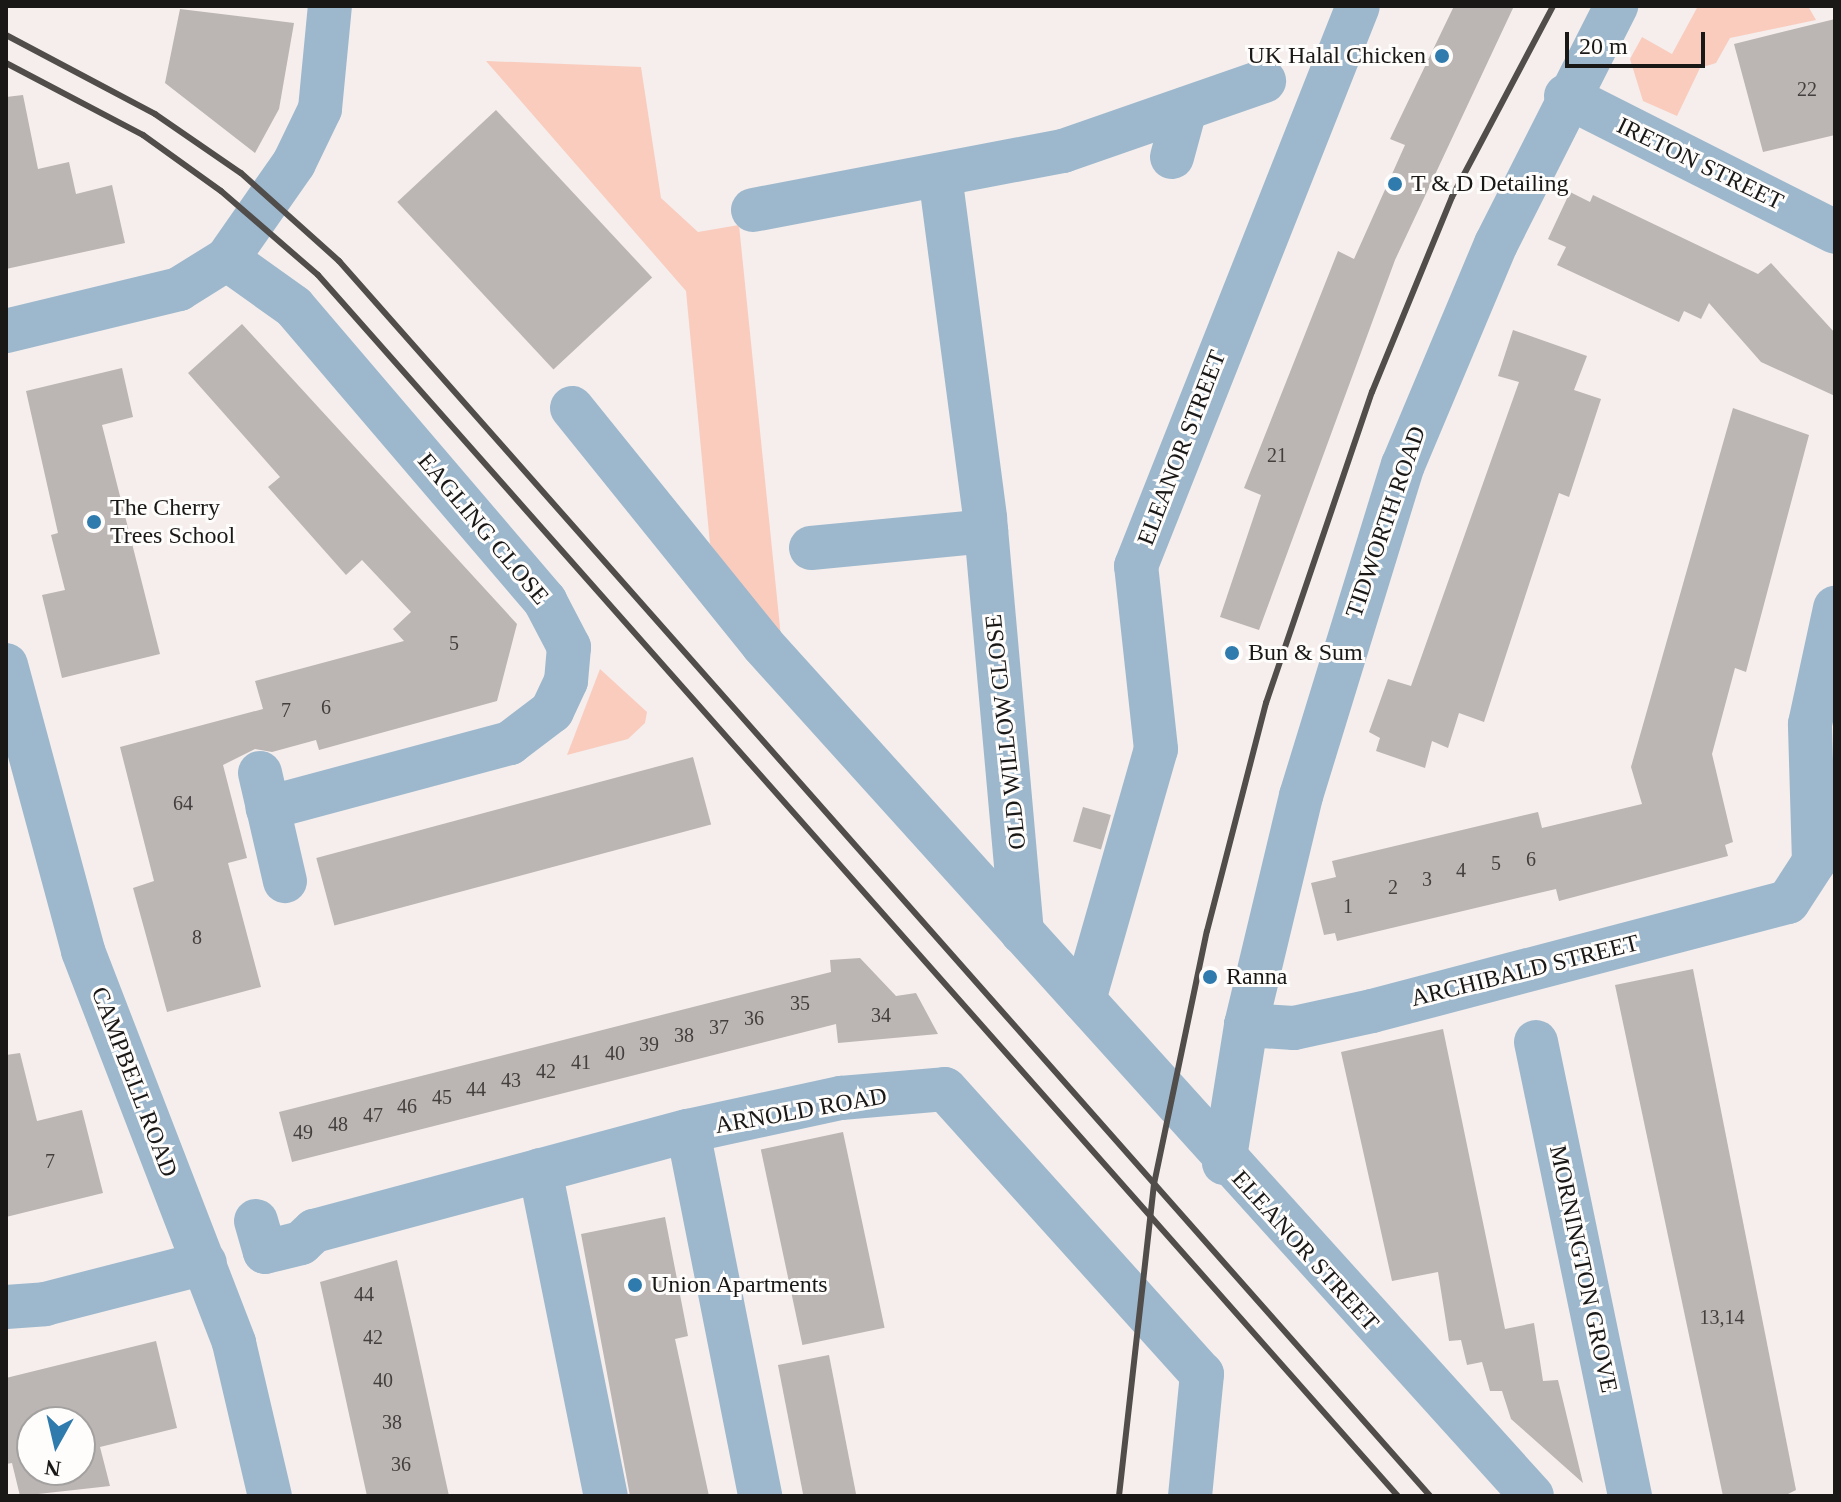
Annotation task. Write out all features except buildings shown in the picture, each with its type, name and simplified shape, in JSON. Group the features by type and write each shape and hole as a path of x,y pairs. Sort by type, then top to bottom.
{"street":[{"path":"6,331 179,289 227,259 294,163 320,109 330,6"},
{"name":"ELEANOR STREET","path":"1084,1000 1156,749 1136,566 1358,6"},
{"name":"TIDWORTH ROAD","path":"1224,1163 1246,1025 1331,683 1403,465 1566,96 1616,6"},
{"path":"753,210 1063,151 1264,81"},
{"name":"IRETON STREET","path":"1566,96 1835,232"},
{"path":"1172,157 1185,109"},
{"name":"OLD WILLOW CLOSE","path":"940,175 986,531 1022,932"},
{"name":"EAGLING CLOSE","path":"227,259 294,307 545,601 569,647 566,681 552,711 510,743 264,790 285,881"},
{"name":"ELEANOR STREET","path":"572,408 763,645 1084,1000 1224,1163 1532,1496"},
{"path":"811,548 986,531"},
{"path":"1817,893 1808,762 1815,684 1835,608"},
{"name":"CAMPBELL ROAD","path":"7,673 83,951 234,1343 270,1496"},
{"name":"ARCHIBALD STREET","path":"1246,1025 1294,1028 1372,1011 1775,907 1817,893"},
{"name":"MORNINGTON GROVE","path":"1536,1042 1630,1496"},
{"name":"ARNOLD ROAD","path":"260,1236 301,1243 314,1231 688,1131 841,1098 945,1089 1202,1374 1190,1496"},
{"path":"688,1131 760,1496"},
{"path":"540,1170 606,1496"},
{"path":"6,1307 205,1263"}],"shaded area":[{"path":"1698,6 1808,6 1816,20 1730,38 1716,63 1700,68 1677,116 1643,101 1630,59 1642,37 1672,54"},
{"path":"486,61 641,67 661,198 698,232 739,225 781,637 710,544 686,291"},
{"path":"600,669 647,712 645,723 628,739 567,755"}],"railway":[{"path":"1119,1496 1154,1184 1207,931 1266,703 1372,392 1452,197 1553,6"},
{"path":"6,35 155,114 241,173 339,261 1430,1496"},
{"path":"6,63 143,135 221,191 318,275 1398,1496"}],"place":[{"name":"UK Halal Chicken","path":"1442,56"},
{"name":"T & D Detailing","path":"1395,184"},
{"name":"The Cherry Trees School","path":"94,522"},
{"name":"Bun & Sum","path":"1232,653"},
{"name":"Ranna","path":"1210,977"},
{"name":"Union Apartments","path":"635,1285"}]}
